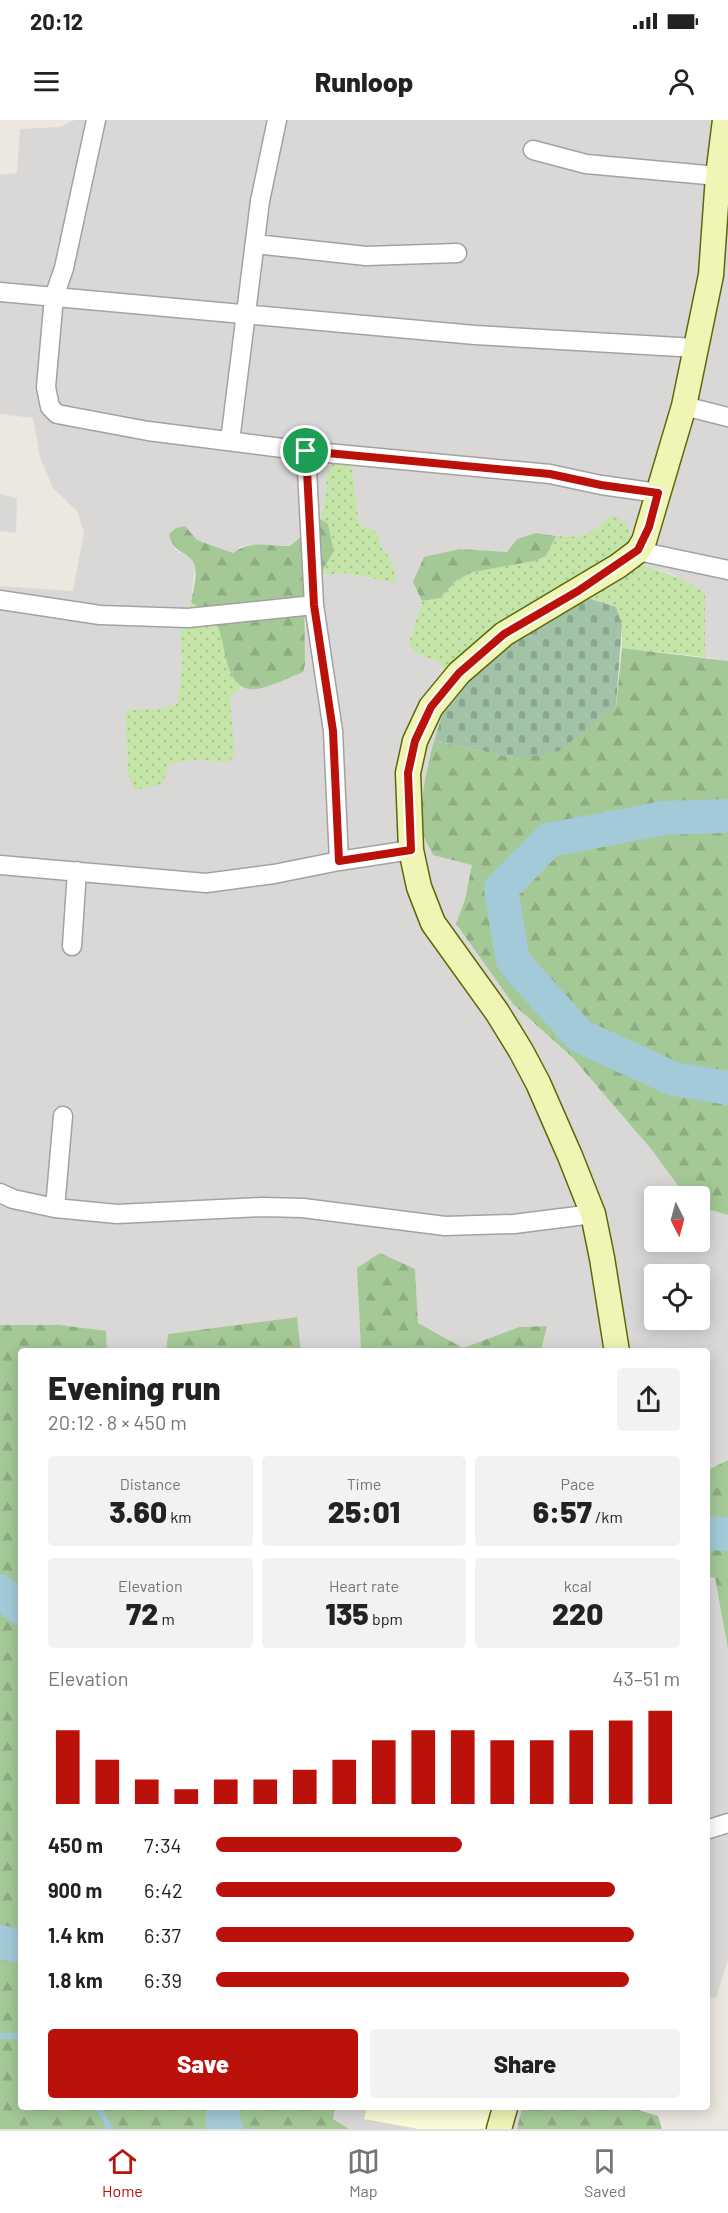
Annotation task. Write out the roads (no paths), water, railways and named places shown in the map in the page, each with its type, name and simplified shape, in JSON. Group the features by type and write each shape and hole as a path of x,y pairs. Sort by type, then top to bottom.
{"main road":[{"path":"615,1348 593,1214 551,1114 521,1050 433,923 419,886 411,850 408,773 415,741 431,707 459,673 504,634 578,591 638,550 649,527 684,406 711,275 718,176 725,120"},
{"path":"499,2129 504,2110"}],"street":[{"path":"96,120 64,268 54,297 46,387 50,407 57,414 148,431 306,451 550,474 601,485 658,493"},
{"path":"230,441 260,201 277,120"},
{"path":"533,150 586,164 718,176"},
{"path":"255,244 366,256 457,253"},
{"path":"0,292 475,334 696,348"},
{"path":"684,406 728,417"},
{"path":"306,451 314,605 333,731 339,861"},
{"path":"638,550 728,570"},
{"path":"0,600 100,615 188,618 314,605"},
{"path":"0,865 206,883 274,874 411,850"},
{"path":"72,946 76,871"},
{"path":"56,1208 63,1116"},
{"path":"0,1193 13,1199 56,1208 117,1214 262,1207 303,1208 445,1226 514,1224 593,1214"},
{"path":"710,1829 728,1823"}],"waterway":[{"path":"728,816 664,818 549,840 501,889 513,961 580,1036 674,1079 728,1088"},
{"path":"710,1533 728,1534"},
{"path":"0,1591 18,1606"},
{"path":"0,1942 18,1945"},
{"path":"0,2036 18,2036"},
{"path":"100,2110 110,2129"},
{"path":"223,2110 223,2125 226,2129"}]}
